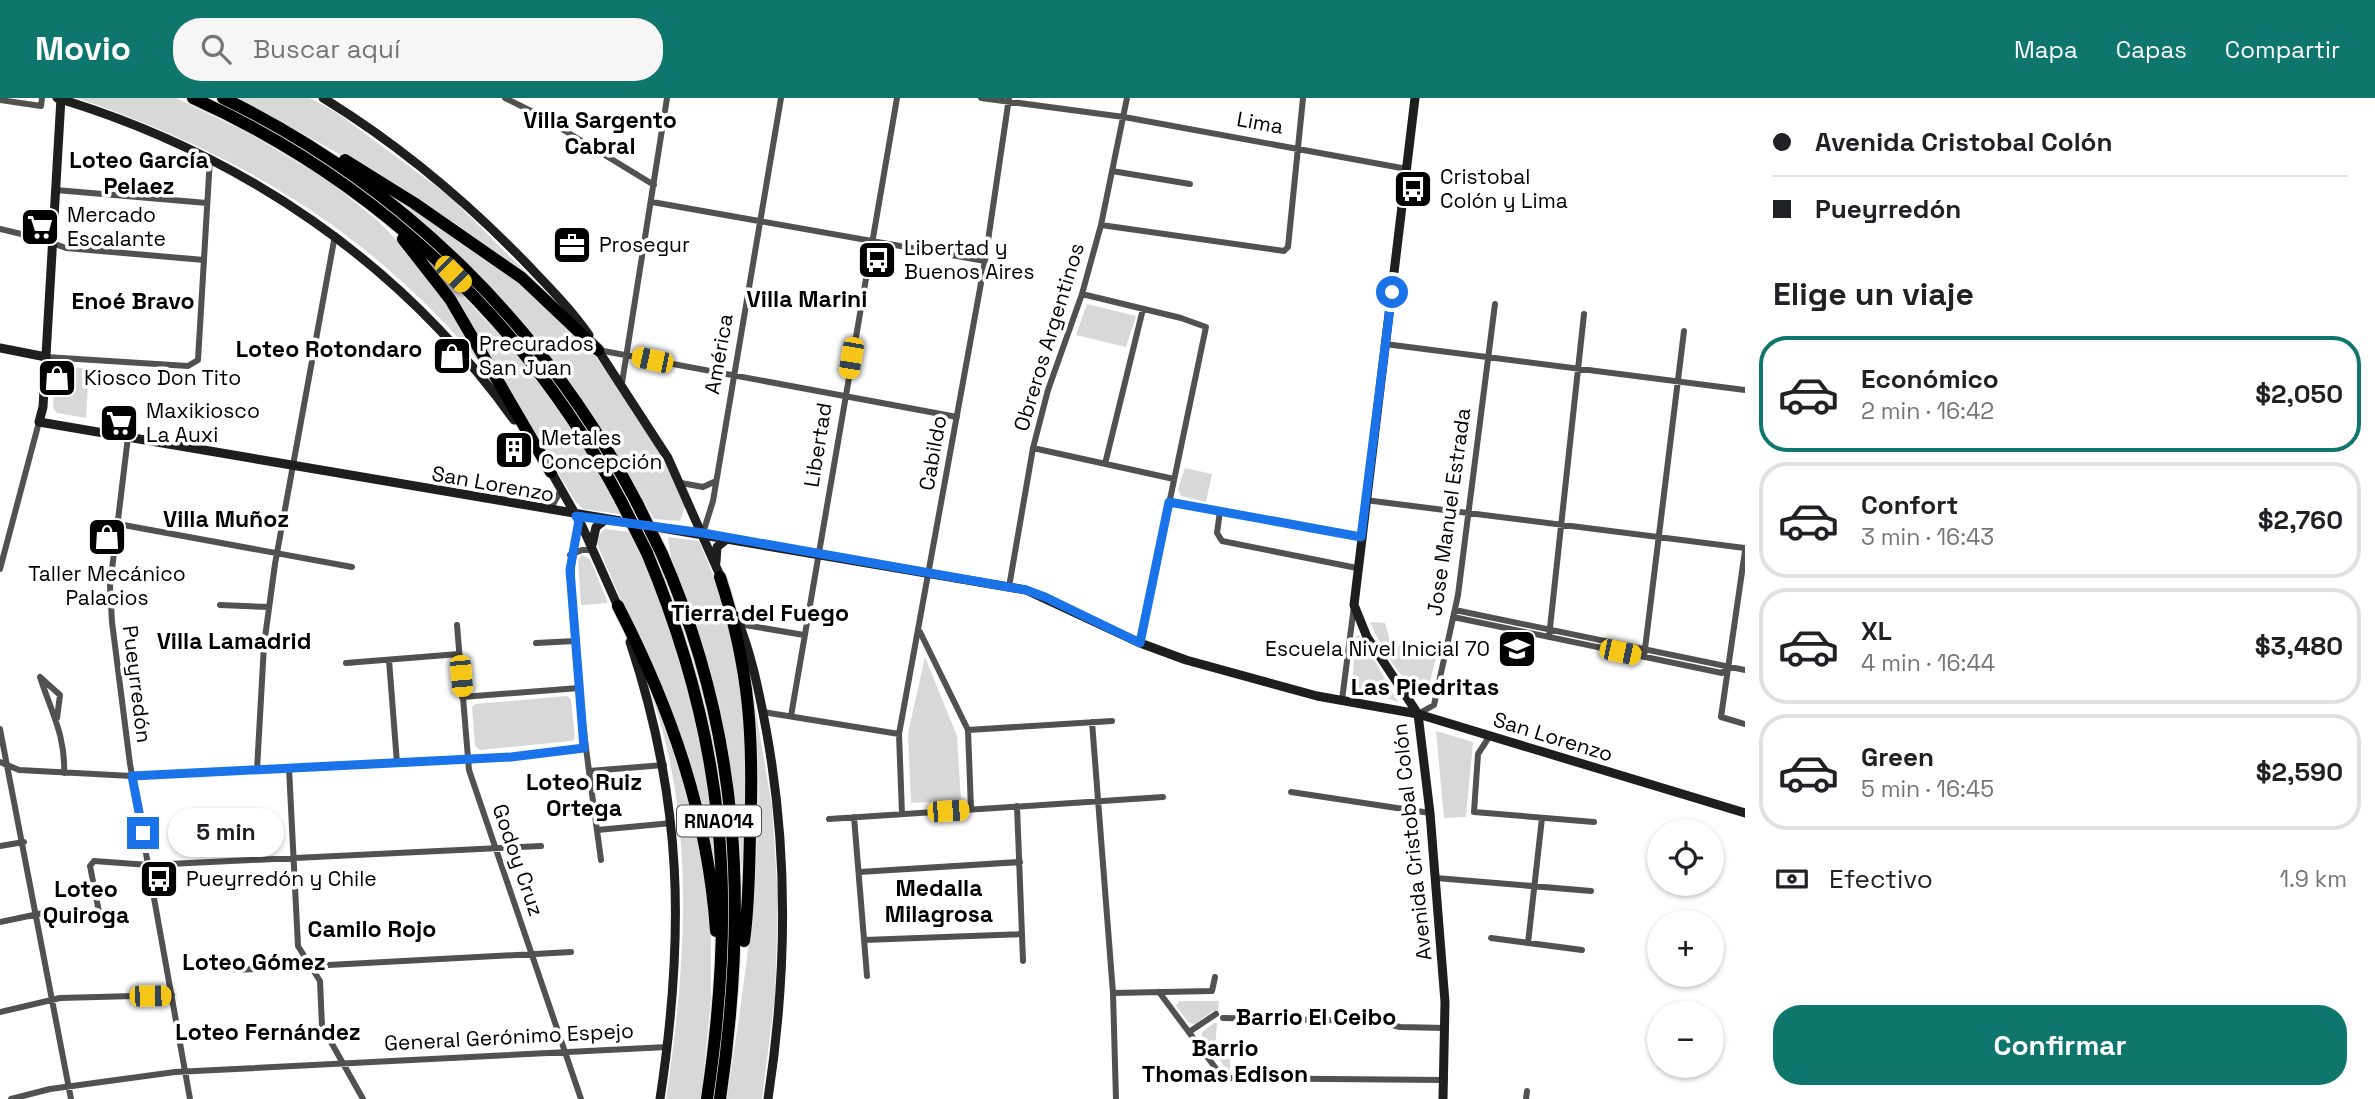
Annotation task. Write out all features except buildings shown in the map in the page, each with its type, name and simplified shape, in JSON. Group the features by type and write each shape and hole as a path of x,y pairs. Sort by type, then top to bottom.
{"highway":[{"name":"RNA014","path":"193,98 286,146 366,200 437,259 507,331 568,411 621,501 647,553 687,660 716,794 724,907 723,973 707,1099"},
{"name":"RNA014","path":"223,98 277,126 393,204 483,286 565,385 601,439 637,503 662,554 705,677 729,796 737,906 730,1028 720,1099"},
{"path":"277,126 369,174 482,249 537,289 598,351"},
{"path":"366,200 413,248 439,283 522,417 551,472"},
{"path":"720,577 738,635 752,737 749,887 730,1028"},
{"path":"618,606 639,646 673,728 703,824 716,932 716,1037"}],"street":[{"path":"0,100 41,106 42,98"},
{"path":"0,569 39,422 46,358 59,98 127,121 210,158 256,182 335,235 402,290 466,356 561,488 593,548 618,606 647,694 664,765 672,823 677,940 660,1099"},
{"path":"323,98 405,153 471,208 564,303 622,383 690,502 739,624 763,712 779,821 784,895 782,985 768,1099"},
{"path":"505,98 524,102 654,185"},
{"path":"622,383 667,98"},
{"name":"América","path":"703,533 716,481 781,98"},
{"name":"Libertad","path":"791,716 897,98"},
{"name":"Lima","path":"981,98 1124,117 1407,169"},
{"name":"Obreros Argentinos","path":"1009,587 1033,448 1048,390 1082,294 1101,225 1127,98"},
{"path":"1101,225 1280,253 1288,247 1303,98"},
{"name":"Avenida Cristobal Colón","path":"1415,98 1354,605 1367,636 1418,714 1436,878 1445,1027 1443,1099"},
{"name":"Cabildo","path":"902,814 899,734 920,632 985,261 1008,100"},
{"path":"0,348 46,358 188,366 198,360 210,158"},
{"path":"1112,171 1190,184"},
{"path":"56,190 207,203"},
{"path":"652,202 985,261"},
{"path":"0,229 66,248 204,260"},
{"path":"257,769 269,607 335,235"},
{"path":"1082,294 1203,324 1207,332 1140,643"},
{"name":"Jose Manuel Estrada","path":"1418,714 1434,705 1454,613 1495,304"},
{"path":"1105,464 1143,309"},
{"path":"1549,633 1584,314"},
{"path":"1645,653 1684,331"},
{"path":"1385,344 1745,390"},
{"path":"598,351 957,417"},
{"name":"San Lorenzo","path":"39,422 578,518 703,533 1009,587 1045,597 1140,643 1269,684 1418,714 1745,813"},
{"name":"Pueyrredón","path":"128,437 111,607 132,776 190,1099"},
{"path":"1033,448 1174,479"},
{"path":"681,483 703,487 716,481"},
{"path":"549,511 558,499 561,488"},
{"path":"1366,500 1561,522 1745,549 1721,717 1745,724"},
{"path":"680,530 689,515 690,502"},
{"path":"1169,502 1361,537"},
{"path":"1220,511 1217,533 1222,541 1357,568"},
{"path":"578,518 570,555 575,641 584,748 601,860"},
{"path":"593,548 596,527 607,520"},
{"path":"118,524 352,567"},
{"path":"716,564 717,547 728,538"},
{"path":"570,555 593,548"},
{"path":"220,605 269,607"},
{"path":"1342,700 1354,605"},
{"path":"1454,613 1645,653 1745,670"},
{"path":"739,624 804,635"},
{"name":"Godoy Cruz","path":"457,625 468,759 581,1099"},
{"path":"920,632 968,730 971,809"},
{"path":"536,643 575,641"},
{"path":"346,663 459,654"},
{"path":"389,660 397,763"},
{"path":"57,718 60,695 40,677 66,749 65,773"},
{"path":"462,697 579,688"},
{"path":"763,712 899,734"},
{"path":"968,730 1112,721"},
{"path":"1092,722 1113,993 1116,1099"},
{"path":"0,729 24,842 71,1099"},
{"path":"1489,737 1478,754 1474,812 1594,822"},
{"path":"0,762 19,771 132,776 468,759 584,748"},
{"path":"589,771 664,765"},
{"path":"289,768 298,946 320,981 322,1027 363,1099"},
{"path":"1292,792 1430,813"},
{"path":"828,819 1163,797"},
{"path":"559,809 593,805"},
{"path":"1017,806 1023,961"},
{"path":"854,817 867,976"},
{"path":"1528,943 1542,818"},
{"path":"597,830 672,823"},
{"path":"0,846 24,842"},
{"path":"0,922 36,914 93,917 99,912 90,866 94,861 149,865 541,846"},
{"path":"859,872 1020,862"},
{"path":"1436,878 1591,891"},
{"path":"864,940 1022,934"},
{"path":"1491,938 1582,950"},
{"path":"236,970 571,953"},
{"path":"1113,993 1213,991 1214,977"},
{"path":"1159,992 1223,1078 1231,1081 1445,1080"},
{"path":"0,1012 52,999 172,995"},
{"path":"1189,1032 1216,1014"},
{"path":"1223,1018 1376,1021 1400,1027 1445,1027"},
{"name":"General Gerónimo Espejo","path":"11,1099 69,1086 185,1071 667,1047"}],"shaded area":[{"path":"77,98 176,98 252,135 327,180 377,220 413,257 431,279 486,370 443,321 398,278 351,239 301,204 250,173 195,145 138,120"},
{"path":"237,98 310,98 337,113 448,195 552,298 478,242 400,190"},
{"path":"365,176 461,237 516,276 567,324 614,382 655,445 685,507 680,521 654,519 593,419 529,331 455,252"},
{"path":"431,263 486,320 537,380 582,444 620,514 583,509 576,502 429,264"},
{"path":"1087,304 1136,316 1126,347 1076,335"},
{"path":"60,367 89,368 86,418 57,413 53,408 55,371"},
{"path":"1185,468 1212,474 1206,502 1181,496 1178,489"},
{"path":"605,529 629,532 649,573 680,660 701,749 718,886 673,723 595,539"},
{"path":"668,537 699,541 724,601 747,702 743,889 736,808 718,702 706,659 680,589"},
{"path":"582,555 590,559 608,603 581,605 578,560"},
{"path":"1370,622 1385,623 1390,641 1396,646 1438,649 1427,694 1400,674 1386,654"},
{"path":"1359,635 1398,702 1352,686 1356,636"},
{"path":"633,641 693,807 711,926 711,999 701,1099 666,1099 681,969 681,839 665,739"},
{"path":"925,657 957,736 961,800 911,803 908,733"},
{"path":"751,682 772,807 778,899 775,997 762,1099 727,1099 749,944 757,839 757,734"},
{"path":"567,696 571,699 575,738 572,741 480,750 475,746 472,707 475,704"},
{"path":"1436,731 1473,742 1466,817 1444,818"},
{"path":"1179,1001 1219,1001 1218,1011 1213,1011 1195,1024 1189,1023 1176,1006"},
{"path":"1217,1023 1215,1048 1230,1048 1230,1073 1202,1038 1202,1032"}],"place":[{"name":"Cristobal Colón y Lima","path":"1413,189"},
{"name":"Mercado Escalante","path":"40,227"},
{"name":"Prosegur","path":"572,245"},
{"name":"Libertad y Buenos Aires","path":"877,260"},
{"name":"Precurados San Juan","path":"452,356"},
{"name":"Kiosco Don Tito","path":"57,378"},
{"name":"Maxikiosco La Auxi","path":"119,423"},
{"name":"Metales Concepción","path":"514,450"},
{"name":"Taller Mecánico Palacios","path":"107,537"},
{"name":"Escuela Nivel Inicial 70","path":"1517,649"},
{"name":"Pueyrredón y Chile","path":"159,879"}],"district":[{"name":"Villa Sargento Cabral","path":"600,133"},
{"name":"Loteo García Pelaez","path":"139,173"},
{"name":"Villa Marini","path":"807,299"},
{"name":"Enoé Bravo","path":"133,301"},
{"name":"Loteo Rotondaro","path":"329,349"},
{"name":"Villa Muñoz","path":"226,519"},
{"name":"Tierra del Fuego","path":"760,613"},
{"name":"Villa Lamadrid","path":"234,641"},
{"name":"Las Piedritas","path":"1425,687"},
{"name":"Loteo Ruiz Ortega","path":"584,795"},
{"name":"Medalla Milagrosa","path":"939,901"},
{"name":"Loteo Quiroga","path":"86,902"},
{"name":"Camilo Rojo","path":"372,929"},
{"name":"Loteo Gómez","path":"254,962"},
{"name":"Barrio El Ceibo","path":"1316,1017"},
{"name":"Loteo Fernández","path":"268,1032"},
{"name":"Barrio Thomas Edison","path":"1225,1061"}],"route":[{"path":"143,833 132,776 511,757 584,748 571,603 570,555 579,520 576,516 703,533 1026,590 1140,643 1169,502 1361,537 1392,292"}]}
